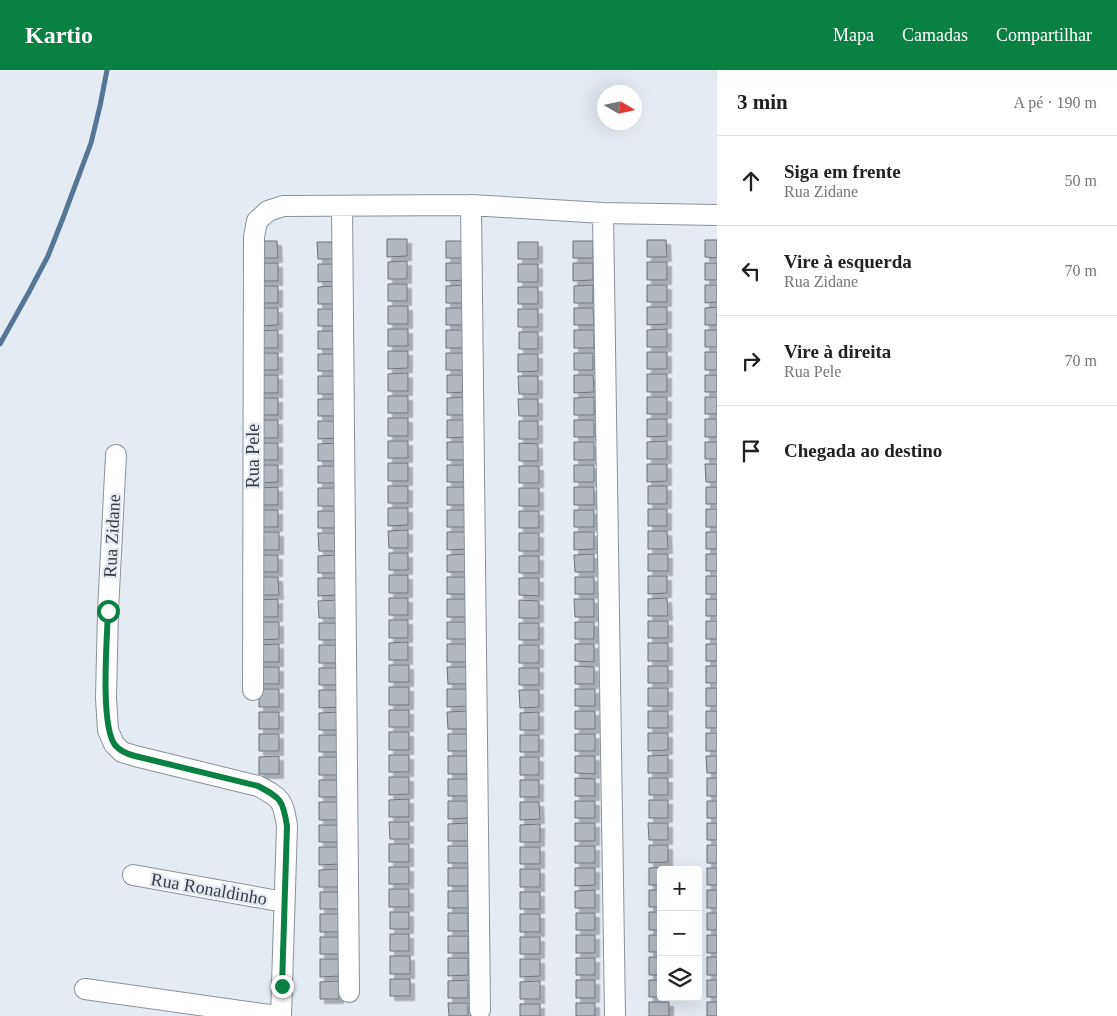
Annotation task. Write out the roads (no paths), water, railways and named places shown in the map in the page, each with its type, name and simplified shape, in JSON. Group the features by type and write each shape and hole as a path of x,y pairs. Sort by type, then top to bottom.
{"street":[{"path":"471,205 480,1010"},
{"path":"349,992 342,206 471,205 603,213 717,215"},
{"name":"Rua Pele","path":"253,690 254,237 257,221 268,211 283,206 342,206"},
{"path":"603,213 615,1016"},
{"name":"Rua Zidane","path":"116,455 108,611 106,680 108,730 114,744 122,752 258,786 275,795 284,808 287,826 284,902"},
{"name":"Rua Ronaldinho","path":"133,875 284,902"},
{"path":"85,989 279,1016 284,902"}],"waterway":[{"path":"0,344 48,256 63,218 91,143 107,70"}]}
